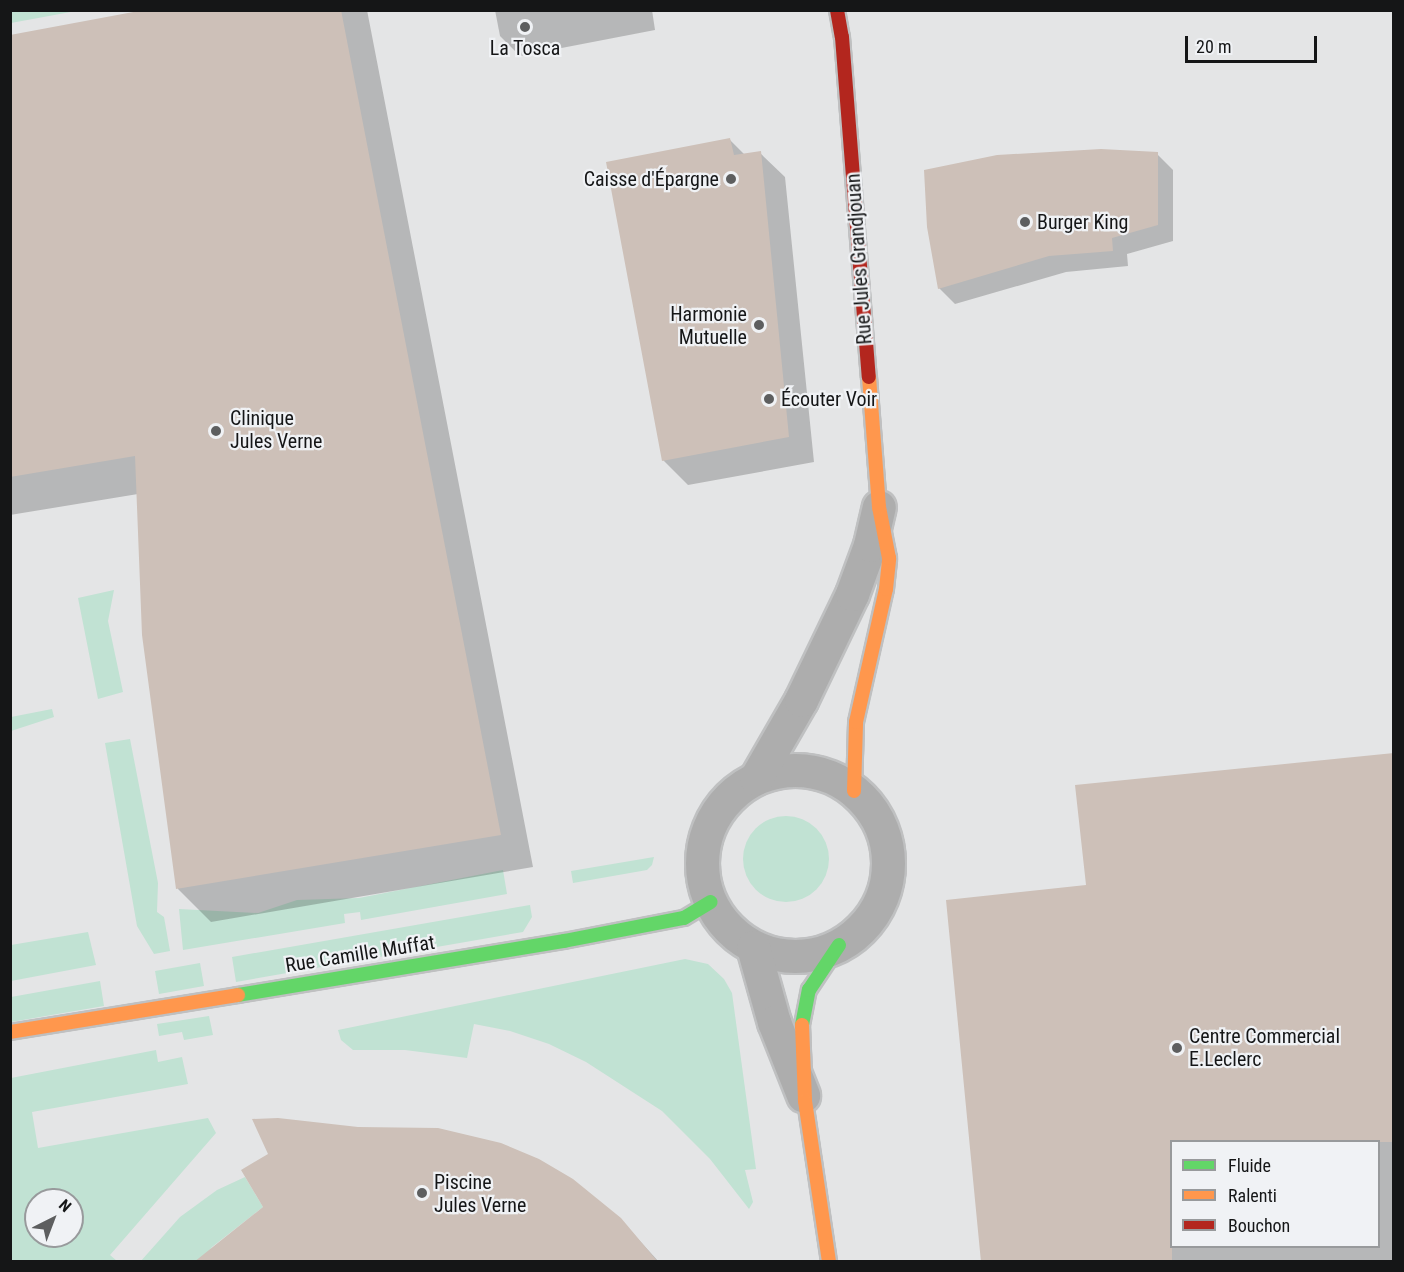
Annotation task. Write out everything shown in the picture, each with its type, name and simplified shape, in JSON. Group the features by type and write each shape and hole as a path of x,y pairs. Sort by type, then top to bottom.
{"street":[{"name":"Rue Jules Grandjouan","path":"837,10 842,37 879,507 889,558 886,589 856,722 854,791"},
{"name":"Rue Jules Grandjouan","path":"756,778 801,700 852,594 870,545 879,507"},
{"path":"789,770 812,771 835,778 854,791 878,821 886,847 887,873 877,907 860,929 838,945 805,956 770,953 753,946 724,924 711,902 701,870 702,850 707,830 716,812 729,796 766,773 789,770"},
{"name":"Rue Camille Muffat","path":"10,1032 564,941 684,918 711,902"},
{"path":"829,1262 805,1101 802,1018 809,990 838,945"},
{"path":"753,946 774,1022 805,1101"}],"green space":[{"path":"11,10 76,10 76,11 11,23"},
{"path":"114,590 108,621 123,692 98,699 78,598"},
{"path":"52,709 54,717 11,731 11,717"},
{"path":"130,739 158,883 157,912 164,917 170,951 154,954 137,926 105,743"},
{"path":"778,816 794,816 817,828 826,842 829,859 826,876 817,890 794,902 778,902 762,895 750,883 743,867 743,851 750,835 762,823"},
{"path":"654,857 652,865 647,870 573,883 571,871"},
{"path":"503,870 507,894 361,920 360,912 344,914 345,923 183,950 179,909 258,913 297,900 359,898"},
{"path":"530,905 532,917 523,932 236,982 232,957"},
{"path":"88,932 96,965 11,981 11,945"},
{"path":"685,959 708,964 724,979 732,993 756,1169 745,1170 753,1202 749,1209 710,1159 662,1111 586,1062 549,1044 510,1031 474,1024 467,1058 405,1050 353,1050 341,1040 338,1030"},
{"path":"200,963 204,986 159,994 155,971"},
{"path":"100,981 104,1006 11,1022 11,997"},
{"path":"209,1016 213,1035 184,1040 182,1032 159,1036 157,1024"},
{"path":"156,1050 158,1062 182,1057 188,1084 32,1112 38,1148 208,1118 216,1133 110,1255 117,1261 11,1261 11,1078"},
{"path":"245,1177 263,1207 212,1247 201,1261 140,1262 180,1217 217,1190"}],"building":[{"name":"Clinique Jules Verne","path":"144,10 341,10 501,835 176,889 142,635 135,456 10,477 10,35"},
{"path":"730,138 734,155 761,151 789,437 662,461 606,162"},
{"name":"Burger King","path":"1101,149 1158,152 1158,225 1112,238 1113,251 1049,256 938,289 927,227 924,170 997,155"},
{"name":"Centre Commercial E.Leclerc","path":"1394,753 1394,1142 1380,1142 1380,1140 1170,1140 1172,1262 981,1262 946,900 1086,885 1075,785"},
{"name":"Piscine Jules Verne","path":"278,1118 358,1127 438,1128 501,1143 539,1159 573,1179 621,1218 658,1262 194,1262 263,1207 241,1170 268,1154 252,1119"}],"traffic: fast":[{"path":"238,995 564,941 684,918 711,902"},
{"path":"802,1025 809,990 839,945"}],"traffic: slow":[{"path":"854,791 856,722 886,589 889,558 879,507 869,377"},
{"path":"10,1032 238,995"},
{"path":"802,1025 805,1101 829,1262"}],"traffic: jam":[{"path":"837,10 842,37 869,377"}],"place":[{"name":"La Tosca","path":"525,27"},
{"name":"Caisse d'Épargne","path":"731,179"},
{"name":"Burger King","path":"1025,222"},
{"name":"Harmonie Mutuelle","path":"759,325"},
{"name":"Écouter Voir","path":"769,399"},
{"name":"Clinique Jules Verne","path":"216,431"},
{"name":"Centre Commercial E.Leclerc","path":"1177,1048"},
{"name":"Piscine Jules Verne","path":"422,1193"}]}
